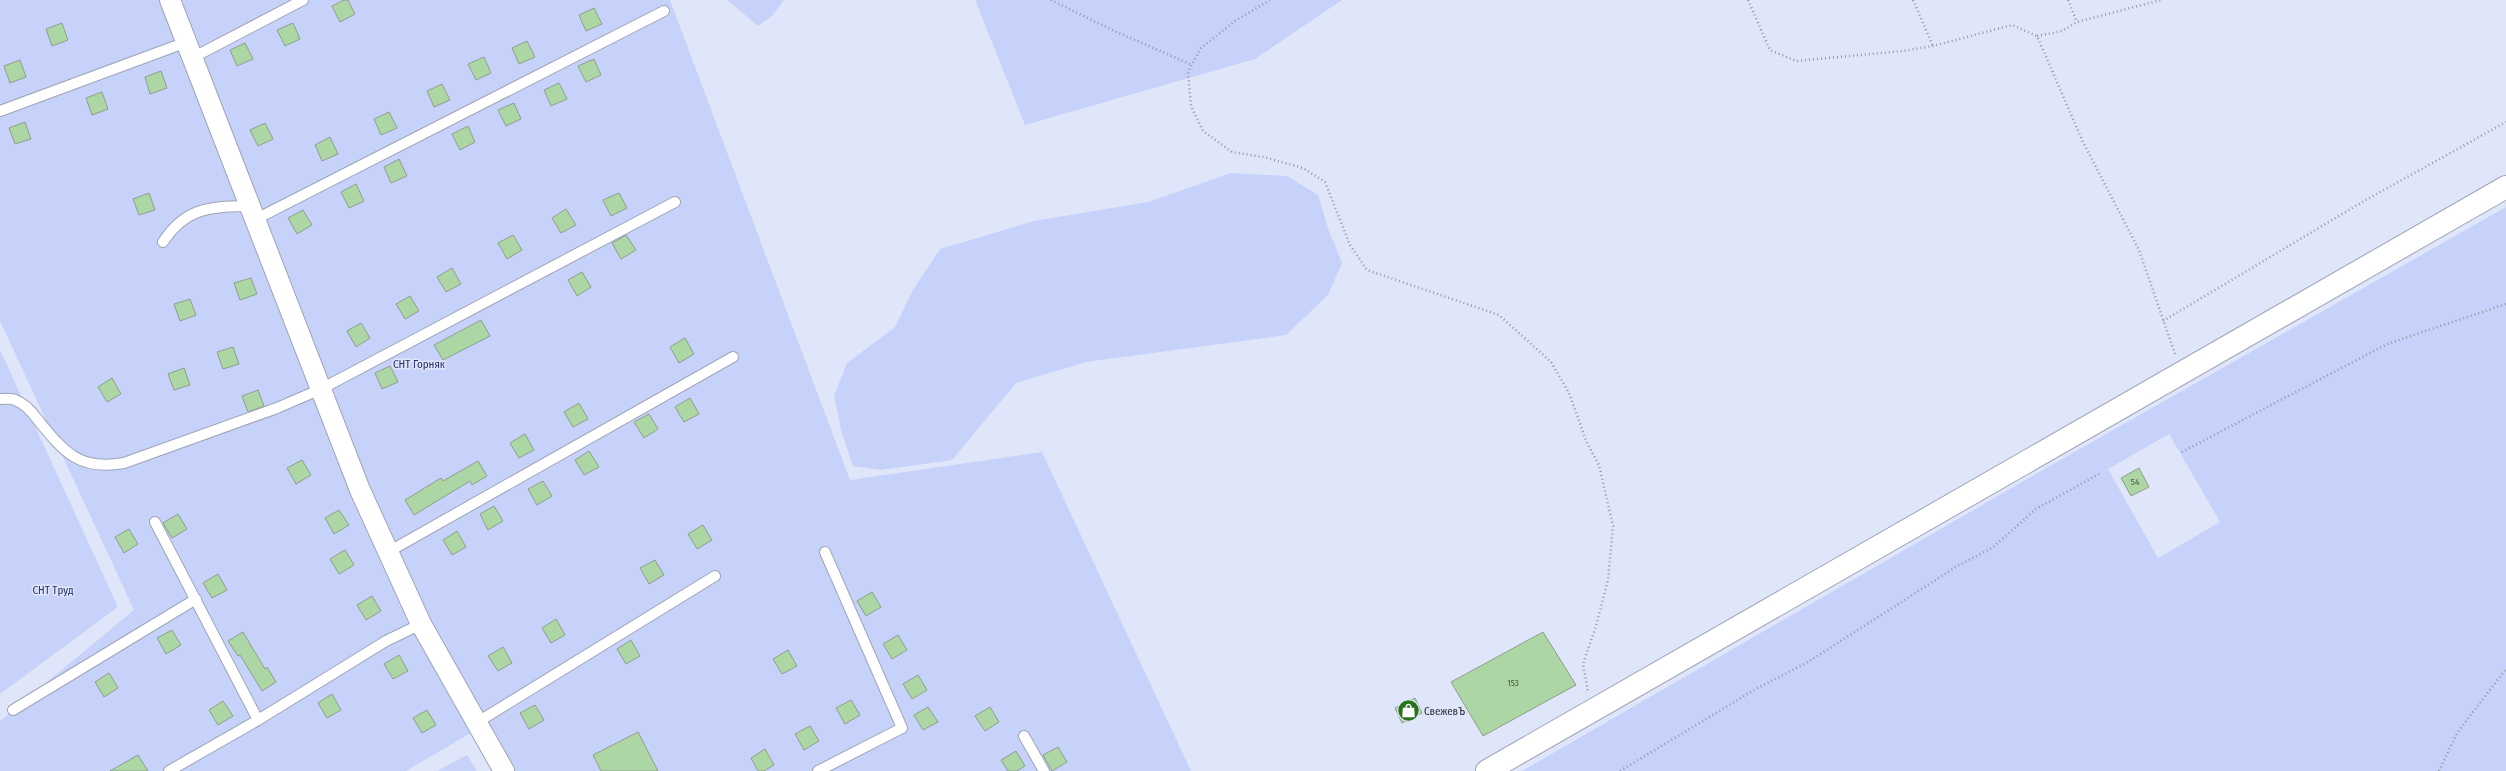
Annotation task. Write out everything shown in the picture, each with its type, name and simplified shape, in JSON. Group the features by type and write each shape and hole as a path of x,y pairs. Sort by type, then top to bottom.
{"street":[{"path":"170,0 188,50 360,490 421,624 504,771"},
{"path":"1487,771 2506,187"}],"lane":[{"path":"0,111 188,50 303,0"},
{"path":"163,242 173,226 190,214 217,206 252,212 664,11"},
{"path":"0,399 16,400 33,413 66,453 85,464 105,467 124,463 277,408 321,389 675,202"},
{"path":"388,552 733,357"},
{"path":"155,522 258,720"},
{"path":"818,771 902,728 825,552"},
{"path":"476,723 714,576"},
{"path":"13,710 196,599"},
{"path":"169,771 258,720 386,641 421,624"},
{"path":"1024,736 1044,771"}],"path":[{"path":"1051,0 1110,29 1192,65"},
{"path":"1270,0 1235,21 1201,48 1188,72 1191,106 1203,131 1232,152 1262,157 1303,168 1325,182 1350,245 1367,270 1499,315 1551,362 1569,393 1587,443 1599,465 1612,526 1608,580 1596,626 1583,664 1585,686 1596,709"},
{"path":"1748,0 1770,50 1796,62 1933,46 2012,25 2037,36 2062,30 2077,22 2161,0"},
{"path":"1913,0 1933,46"},
{"path":"2068,0 2077,22"},
{"path":"2037,36 2082,142 2139,250 2182,373"},
{"path":"2164,321 2364,201 2506,122"},
{"path":"2182,452 2387,344 2506,304"},
{"path":"1620,771 1754,690 1808,662 1959,565 1992,548 2036,509 2099,474"},
{"path":"2439,771 2457,733 2506,669"}],"green space":[{"name":"СНТ Горняк","path":"0,0 670,0 850,480 1042,452 1191,771 504,771 471,733 406,771 0,771 0,721 134,610 0,321"},
{"path":"727,0 784,0 772,16 758,26"},
{"path":"975,0 1342,0 1255,59 1025,125"},
{"path":"1231,173 1287,176 1318,195 1328,228 1342,263 1328,295 1286,335 1086,362 1016,383 952,460 881,470 853,466 841,430 834,396 847,363 895,327 913,290 940,249 1034,221 1148,202"},
{"path":"2506,207 2506,771 1522,771 2041,471","holes":["2169,434 2220,522 2158,558 2108,469"]},
{"name":"СНТ Труд","path":"0,350 118,607 0,694"},
{"path":"467,755 477,771 437,771"}],"building":[{"path":"344,0 348,0 355,14 340,22 332,6"},
{"path":"594,8 602,24 586,31 579,15"},
{"path":"62,23 68,40 52,46 46,29"},
{"path":"293,23 300,39 285,46 277,30"},
{"path":"527,41 535,57 519,64 512,48"},
{"path":"245,43 253,59 237,66 230,50"},
{"path":"484,57 491,73 476,80 468,64"},
{"path":"594,59 601,75 586,82 578,66"},
{"path":"20,60 26,77 10,83 4,66"},
{"path":"161,71 167,88 150,94 145,77"},
{"path":"559,83 567,99 551,106 544,90"},
{"path":"442,84 450,100 434,107 427,91"},
{"path":"102,92 108,109 92,115 86,98"},
{"path":"514,103 521,119 506,126 498,110"},
{"path":"389,112 397,128 381,135 374,119"},
{"path":"25,122 31,139 15,144 9,128"},
{"path":"265,123 273,139 258,146 250,130"},
{"path":"468,126 475,142 460,150 452,134"},
{"path":"330,137 338,154 322,161 315,145"},
{"path":"399,159 407,176 391,183 384,167"},
{"path":"356,184 364,201 349,208 341,192"},
{"path":"149,193 155,210 139,215 133,199"},
{"path":"619,193 627,208 611,216 603,200"},
{"path":"566,209 576,225 561,233 552,218"},
{"path":"303,210 312,225 297,234 288,218"},
{"path":"513,235 522,250 507,259 498,243"},
{"path":"626,235 636,250 621,259 612,243"},
{"path":"452,268 461,284 446,292 437,277"},
{"path":"582,272 591,287 577,296 568,280"},
{"path":"251,278 257,294 240,300 234,283"},
{"path":"410,296 419,311 405,319 396,304"},
{"path":"190,299 196,315 180,321 174,304"},
{"path":"481,320 490,336 443,360 434,345"},
{"path":"361,323 370,338 356,347 347,331"},
{"path":"685,338 694,354 679,363 670,347"},
{"path":"233,347 239,364 223,369 217,352"},
{"path":"390,366 398,382 382,389 375,373"},
{"path":"184,368 190,385 174,390 168,374"},
{"path":"112,378 121,394 107,402 98,387"},
{"path":"258,390 264,406 248,412 242,396"},
{"path":"690,398 699,414 684,422 675,407"},
{"path":"579,403 588,419 573,427 564,412"},
{"path":"649,414 658,429 644,438 634,422"},
{"path":"525,434 534,450 519,458 510,443"},
{"path":"589,451 599,467 584,475 575,460"},
{"path":"302,460 311,475 296,484 287,468"},
{"path":"478,461 487,476 472,485 470,481 414,515 405,500 441,478 443,481"},
{"path":"2139,468 2149,487 2131,496 2121,478"},
{"path":"543,481 552,496 537,505 528,489"},
{"path":"494,506 503,521 488,530 480,514"},
{"path":"339,510 349,525 334,534 325,518"},
{"path":"178,514 187,529 172,538 163,523"},
{"path":"703,525 712,540 697,549 688,534"},
{"path":"129,529 138,544 124,553 115,537"},
{"path":"457,531 466,547 452,555 443,540"},
{"path":"345,550 354,565 339,574 330,559"},
{"path":"655,560 664,575 649,584 640,568"},
{"path":"218,574 227,590 212,598 203,583"},
{"path":"872,592 881,607 866,616 857,601"},
{"path":"372,596 381,611 366,620 357,605"},
{"path":"556,619 565,635 551,643 542,628"},
{"path":"172,630 181,645 166,654 157,638"},
{"path":"243,632 265,669 267,667 276,682 262,691 240,655 238,656 228,641"},
{"path":"1543,632 1576,685 1483,736 1451,682"},
{"path":"898,635 907,650 892,659 883,644"},
{"path":"631,640 640,656 626,664 617,649"},
{"path":"503,647 512,663 498,671 488,656"},
{"path":"788,650 797,666 782,674 773,659"},
{"path":"399,655 408,671 393,679 384,664"},
{"path":"109,673 118,688 104,697 95,682"},
{"path":"918,675 927,690 912,699 903,684"},
{"path":"332,694 341,710 327,718 318,703"},
{"name":"СвежевЪ","path":"1415,698 1422,713 1402,723 1395,708"},
{"path":"851,700 860,715 845,724 836,708"},
{"path":"223,701 233,716 218,725 209,710"},
{"path":"535,705 544,720 529,729 520,713"},
{"path":"928,707 938,722 923,730 914,715"},
{"path":"990,707 999,722 985,731 975,716"},
{"path":"427,710 436,725 422,733 413,718"},
{"path":"810,726 819,741 804,750 795,734"},
{"path":"638,732 658,771 601,771 593,755"},
{"path":"1058,747 1067,762 1052,771 1043,755"},
{"path":"765,749 774,765 764,771 758,771 751,758"},
{"path":"1016,751 1025,766 1017,771 1008,771 1001,760"},
{"path":"138,755 148,771 110,771"}],"place":[{"name":"СвежевЪ","path":"1408,711"}]}
